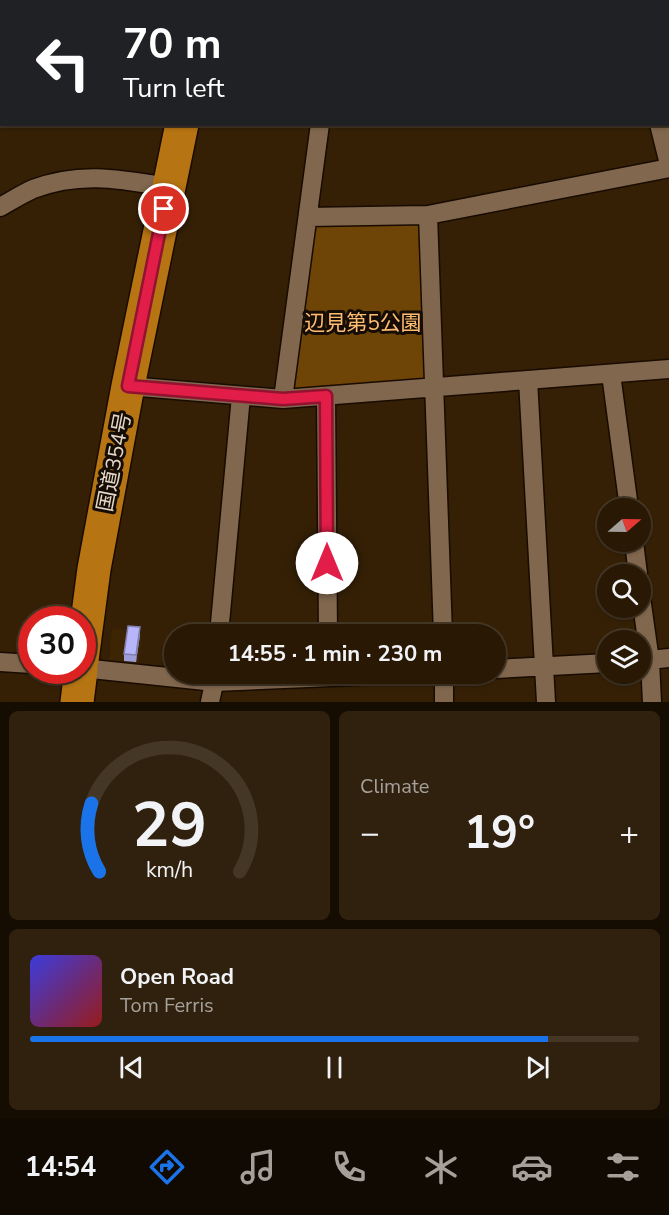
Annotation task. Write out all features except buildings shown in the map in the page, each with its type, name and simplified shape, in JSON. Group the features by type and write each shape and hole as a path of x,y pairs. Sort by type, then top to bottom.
{"highway":[{"name":"国道354号","path":"89,606 128,386 182,126"},
{"path":"77,702 80,684"}],"street":[{"path":"283,399 320,126"},
{"path":"308,217 428,215 669,166 659,126"},
{"path":"0,207 32,190 63,180 87,177 112,178 168,187"},
{"path":"428,215 443,624"},
{"path":"128,386 283,399 669,369"},
{"path":"611,374 628,498"},
{"path":"528,380 546,666 546,702"},
{"path":"220,624 241,396"},
{"path":"326,396 328,624"},
{"path":"651,660 669,658"},
{"path":"0,662 18,663"},
{"path":"506,668 597,664"},
{"path":"96,670 164,675"},
{"path":"210,702 214,684"},
{"path":"444,684 444,702"},
{"path":"649,684 652,702"}],"shaded area":[{"path":"112,628 142,633 138,666 109,662"}],"green space":[{"name":"辺見第5公園","path":"428,215 435,387 283,399 308,217"}],"route":[{"path":"164,209 128,386 283,399 326,396 327,563"}]}
